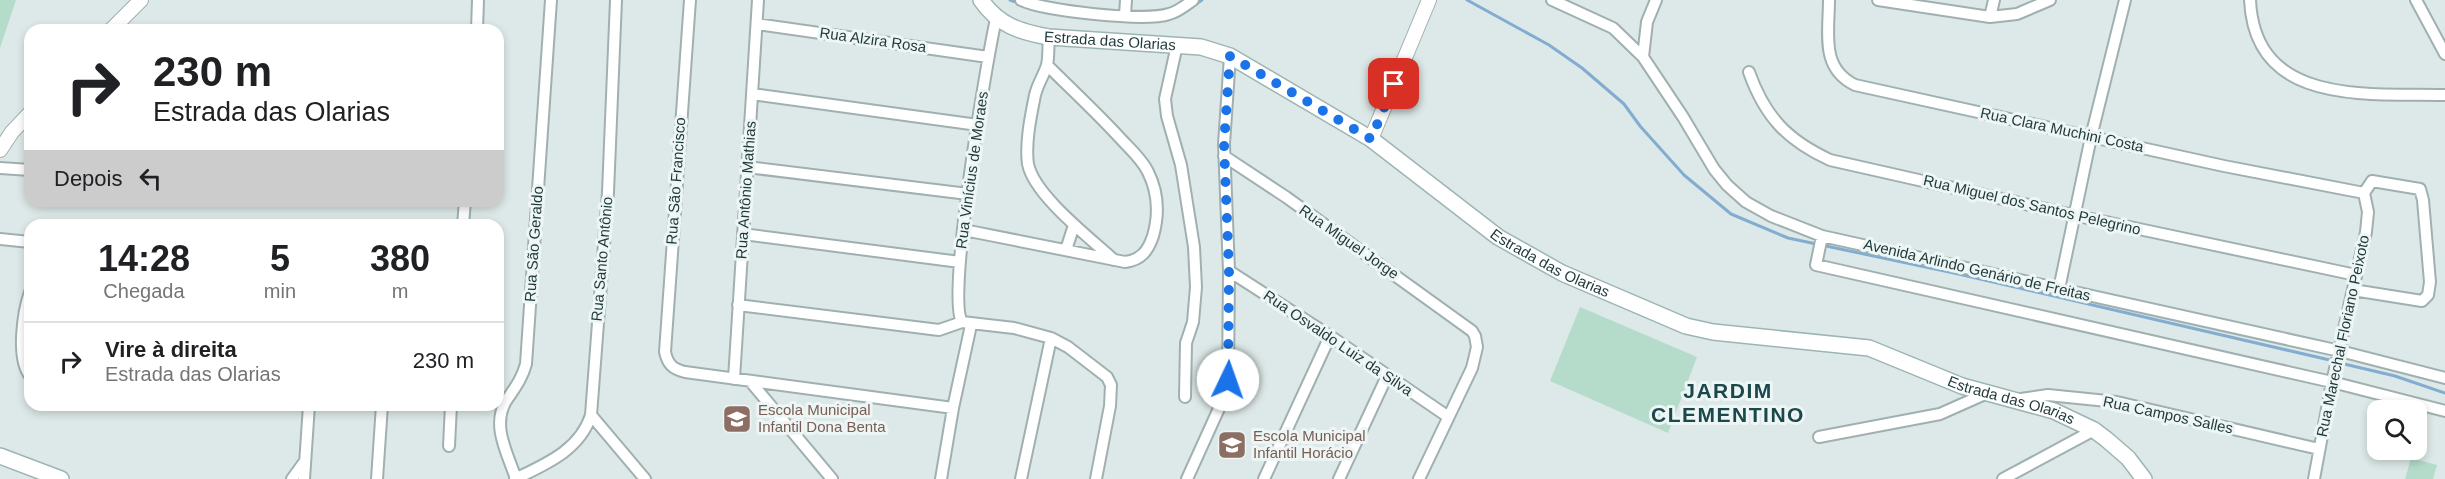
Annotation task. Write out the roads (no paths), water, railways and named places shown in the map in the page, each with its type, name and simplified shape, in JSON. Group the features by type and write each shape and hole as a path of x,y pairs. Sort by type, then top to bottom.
{"main road":[{"name":"Estrada das Olarias","path":"981,0 996,19 1027,33 1049,37 1201,47 1230,56 1371,139 1515,248 1562,273 1663,317 1713,332 1869,348 1935,377 1985,394 2054,411 2094,430 2128,458 2144,479"},
{"path":"0,456 61,479"}],"street":[{"path":"117,24 141,0"},
{"path":"118,24 154,0"},
{"path":"477,24 478,0"},
{"name":"Rua São Geraldo","path":"504,408 521,380 526,364 551,0"},
{"name":"Rua Santo Antônio","path":"515,479 531,476 572,447 588,426 591,415 608,192 616,0"},
{"name":"Rua São Francisco","path":"690,0 665,342 667,362 677,370 734,379"},
{"name":"Rua Antônio Mathias","path":"734,379 758,0"},
{"path":"1021,0 1146,16 1169,14 1193,0"},
{"path":"1125,15 1126,0"},
{"path":"1371,139 1429,0"},
{"name":"Avenida Arlindo Genário de Freitas","path":"1552,0 1613,28 1643,57 1714,169 1727,185 1746,202 1821,239 2059,289 2445,378"},
{"path":"1643,57 1647,22 1656,0"},
{"name":"Rua Clara Muchini Costa","path":"1829,0 1831,63 1837,74 1855,85 2224,166 2364,193"},
{"path":"1878,0 1989,17 2017,14 2050,0"},
{"path":"1989,17 1994,0"},
{"path":"2059,289 2091,136 2125,0"},
{"path":"2250,0 2253,28 2263,51 2280,69 2299,81 2321,88 2351,92 2445,95"},
{"path":"2416,0 2445,54"},
{"name":"Rua Vinícius de Moraes","path":"940,479 966,323 957,313 960,262 988,57 996,19"},
{"name":"Rua Alzira Rosa","path":"757,24 988,57"},
{"path":"1049,37 1047,65 1040,77 1035,96 1028,152 1029,165 1040,188 1074,225 1114,260"},
{"path":"1177,45 1166,99 1167,116 1181,165 1194,247 1196,287 1193,322 1186,343 1185,397"},
{"path":"1187,479 1221,404 1228,380 1229,271 1224,156 1230,56"},
{"path":"964,230 1114,260 1134,261 1146,251 1156,223 1154,188 1148,171 1137,156 1047,65"},
{"name":"Rua Miguel dos Santos Pelegrino","path":"1749,72 1756,91 1782,131 1806,149 1830,160 2355,275"},
{"path":"753,94 978,125"},
{"path":"0,150 24,119"},
{"name":"Rua Miguel Jorge","path":"1224,156 1295,203 1472,331 1477,347 1472,368 1447,416"},
{"path":"747,167 968,194"},
{"path":"0,168 24,170"},
{"path":"2353,290 2420,301 2428,295 2430,282 2422,194 2415,187 2378,182 2369,184 2364,193"},
{"name":"Rua Marechal Floriano Peixoto","path":"2314,479 2332,381 2367,222 2364,193"},
{"path":"1065,250 1074,225"},
{"path":"743,234 960,262"},
{"path":"0,239 24,241"},
{"name":"Avenida Arlindo Genário de Freitas","path":"1821,239 1817,261 2332,381 2445,411"},
{"name":"Rua Osvaldo Luiz da Silva","path":"1229,271 1330,336 1447,416"},
{"path":"738,305 939,330 966,323 1014,328 1051,338 1068,347 1107,377 1111,385 1110,406 1096,479"},
{"path":"1264,479 1330,336"},
{"path":"1021,479 1051,338"},
{"path":"1340,479 1388,376"},
{"path":"734,379 953,408"},
{"path":"750,381 832,479"},
{"path":"1819,437 1940,414 1985,394"},
{"name":"Rua Campos Salles","path":"2015,400 2048,395 2117,402 2319,449"},
{"path":"304,479 309,411"},
{"path":"377,479 382,411"},
{"path":"449,446 452,411"},
{"name":"Rua São Geraldo","path":"502,411 499,428 515,479"},
{"path":"591,415 645,479"},
{"path":"1419,479 1447,416"},
{"path":"2003,479 2094,430"},
{"path":"292,479 305,460"},
{"path":"2010,479 2019,469"}],"waterway":[{"path":"1010,0 1034,9"},
{"path":"1193,6 1202,0"},
{"path":"1467,0 1549,45 1582,68 1624,104 1640,126 1684,175 1731,214 1788,238 1954,273 2334,361"},
{"path":"2340,363 2395,376 2445,393"}],"place":[{"name":"Escola Municipal Infantil Dona Benta","path":"737,419"},
{"name":"Escola Municipal Infantil Horácio","path":"1232,445"}],"district":[{"name":"JARDIM CLEMENTINO","path":"1728,403"}]}
